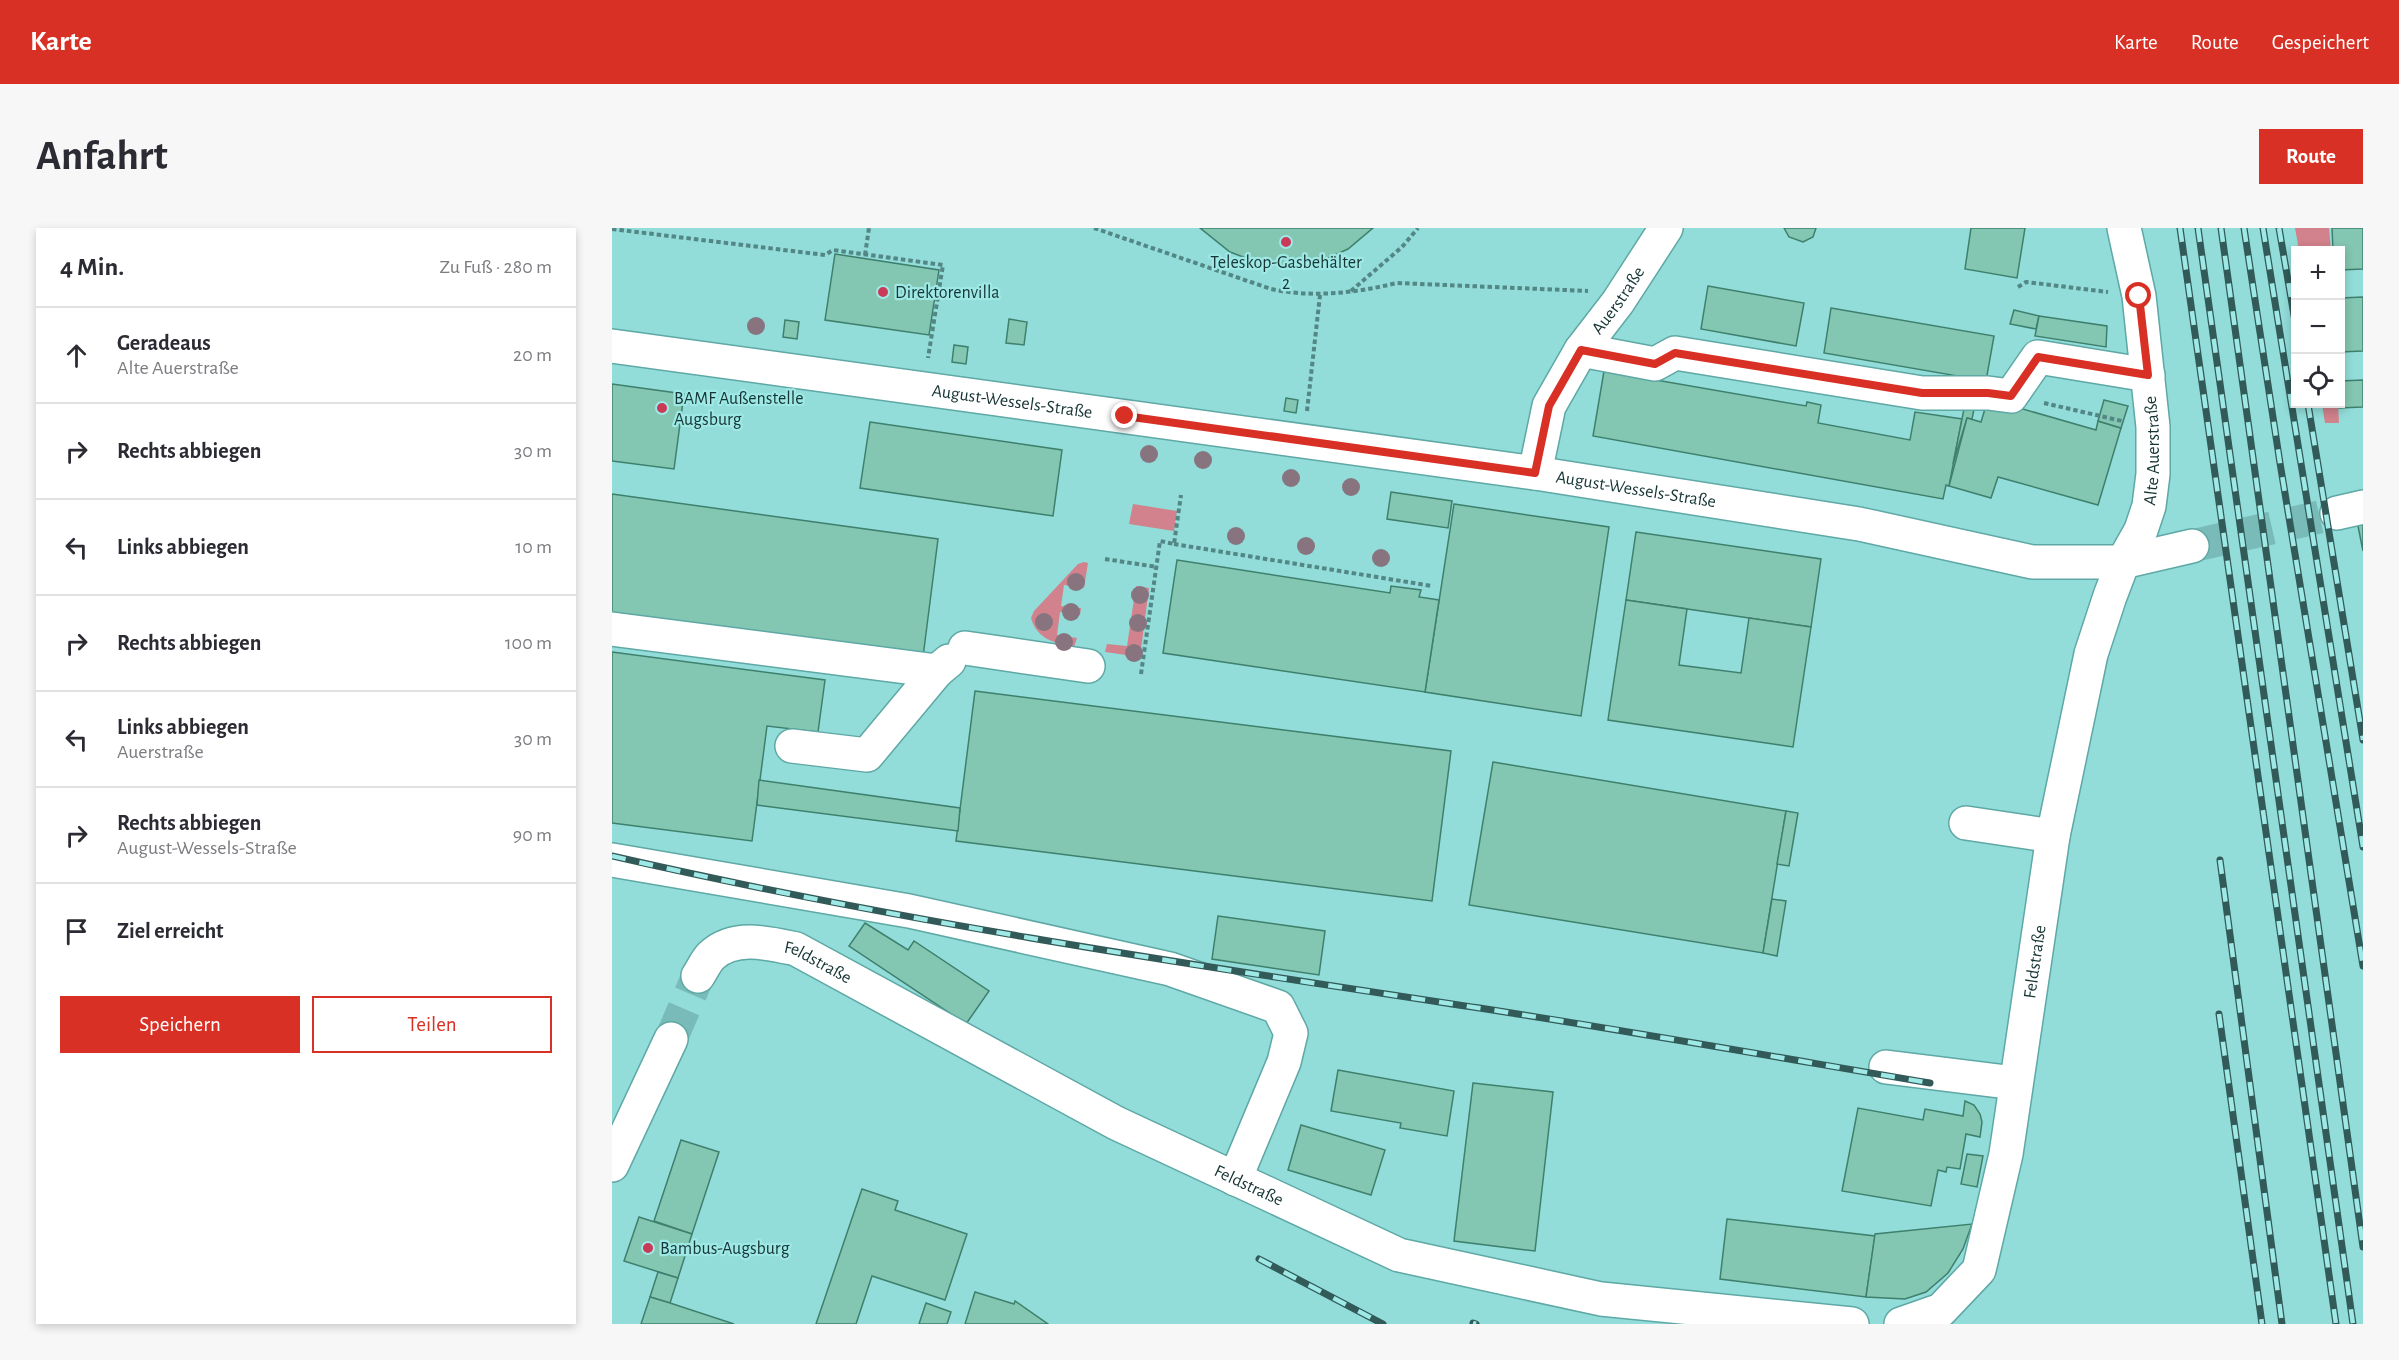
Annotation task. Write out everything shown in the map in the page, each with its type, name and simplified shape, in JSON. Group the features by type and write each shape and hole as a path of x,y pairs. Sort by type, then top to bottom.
{"street":[{"name":"Auerstraße","path":"1535,473 1549,406 1581,350 1618,303 1666,228"},
{"name":"Alte Auerstraße","path":"2123,562 2141,530 2149,506 2153,474 2148,375 2139,296 2124,228"},
{"name":"August-Wessels-Straße","path":"612,346 1535,473 1859,524 2032,562 2123,562 2192,546"},
{"path":"1581,350 1655,364 1675,353 1922,393 1988,393 2011,396 2038,357 2148,375"},
{"name":"Feldstraße","path":"1900,1324 1941,1310 1979,1270 2006,1154 2053,836 2091,654 2123,562"},
{"path":"612,629 951,660 1088,666"},
{"path":"792,746 867,755 951,660"},
{"path":"1966,823 2053,836"},
{"path":"612,860 943,919 1170,969 1278,1007 1291,1033 1284,1062 1235,1179"},
{"name":"Feldstraße","path":"698,976 710,957 722,949 747,941 796,949 1116,1123 1399,1255 1600,1299 1852,1324"},
{"path":"612,1165 671,1039"},
{"path":"1886,1067 2015,1083"}],"path":[{"path":"865,255 869,228"},
{"path":"1094,228 1271,289 1297,295 1320,295 1397,284 1587,291 1618,303"},
{"path":"1351,291 1402,247 1418,228"},
{"path":"612,229 825,255 833,250 943,266 928,358"},
{"path":"2018,287 2026,282 2139,296"},
{"path":"1303,441 1320,295"},
{"path":"2011,396 2122,422"},
{"path":"1174,544 1181,495"},
{"path":"1141,674 1161,541 1432,586"},
{"path":"1105,559 1157,567"}],"shaded area":[{"path":"2295,228 2329,228 2331,246 2298,246"},
{"path":"2323,408 2338,408 2339,423 2325,423"},
{"path":"1133,504 1177,511 1174,531 1129,524"},
{"path":"1088,563 1084,588 1064,585 1061,606 1081,608 1080,615 1060,612 1057,635 1077,638 1074,647 1053,642 1037,631 1031,618 1034,611 1078,564"},
{"path":"1136,586 1149,588 1140,657 1105,652 1107,644 1127,646"}],"building":[{"name":"Teleskop-Gasbehälter 2","path":"1200,228 1373,228 1348,249 1319,262 1289,266 1259,263 1230,252"},
{"path":"1784,228 1816,228 1813,237 1803,242 1789,237"},
{"path":"1971,228 2025,228 2017,278 1965,269"},
{"path":"2332,228 2363,228 2363,269 2345,270 2345,246 2333,246"},
{"name":"Direktorenvilla","path":"835,254 939,270 929,335 825,320"},
{"path":"1708,286 1804,303 1796,346 1701,329"},
{"path":"2363,297 2363,351 2345,352 2345,298"},
{"path":"1831,308 1994,336 1986,381 1824,353"},
{"path":"2014,310 2039,316 2036,329 2010,324"},
{"path":"2039,316 2107,326 2106,347 2035,336"},
{"path":"1009,319 1027,322 1024,345 1006,343"},
{"path":"785,320 799,322 797,339 783,337"},
{"path":"954,345 968,347 966,364 952,362"},
{"path":"1604,371 1806,406 1807,402 1821,405 1818,423 1910,440 1915,412 1962,419 1949,486 1946,485 1943,499 1593,436"},
{"path":"1970,379 1980,380 1972,419 1967,418 1953,464"},
{"path":"2363,380 2363,407 2345,408 2345,381"},
{"path":"612,384 684,394 674,469 612,461"},
{"path":"1286,398 1298,400 1296,413 1284,411"},
{"path":"1988,399 2096,430 2098,421 2121,428 2098,505 1998,477 1991,498 1949,486 1967,418 1981,422"},
{"path":"2104,400 2128,406 2121,428 2098,421"},
{"path":"870,422 1062,450 1053,516 860,488"},
{"path":"1391,492 1452,501 1448,528 1387,519"},
{"path":"612,494 938,539 923,657 612,613"},
{"path":"1454,504 1609,527 1581,716 1425,692"},
{"path":"2363,520 2363,551 2357,521"},
{"path":"1636,532 1821,559 1811,627 1626,600"},
{"path":"1177,560 1390,593 1391,586 1421,590 1419,597 1439,600 1425,692 1163,653"},
{"path":"1626,600 1687,609 1679,665 1741,673 1749,618 1811,627 1793,747 1608,720"},
{"path":"612,652 825,680 818,732 767,726 752,841 612,823"},
{"path":"975,691 1451,751 1432,901 956,841"},
{"path":"1493,762 1786,811 1763,953 1469,905"},
{"path":"759,780 960,808 958,831 757,805"},
{"path":"1786,811 1798,813 1789,866 1777,864"},
{"path":"1772,899 1786,901 1777,956 1763,953"},
{"path":"1218,916 1325,931 1319,975 1212,959"},
{"path":"865,923 908,950 914,941 989,991 966,1024 849,946"},
{"path":"1338,1070 1454,1091 1447,1136 1400,1128 1401,1123 1331,1111"},
{"path":"1473,1083 1553,1092 1535,1251 1454,1241"},
{"path":"1965,1101 1974,1105 1980,1114 1982,1122 1980,1137 1966,1134 1960,1169 1947,1167 1946,1172 1938,1170 1931,1206 1842,1191 1858,1108 1923,1120 1925,1109 1963,1116"},
{"path":"1301,1125 1385,1150 1371,1195 1288,1170"},
{"path":"681,1140 719,1152 692,1234 654,1221"},
{"path":"1967,1154 1983,1156 1977,1187 1961,1184"},
{"path":"862,1189 898,1201 895,1210 967,1234 945,1300 872,1276 856,1324 816,1324"},
{"path":"639,1217 692,1234 678,1278 624,1261"},
{"path":"1727,1219 1875,1236 1866,1297 1720,1279"},
{"path":"1972,1224 1963,1249 1948,1273 1926,1292 1905,1299 1866,1297 1875,1234"},
{"path":"658,1272 678,1278 670,1303 650,1297"},
{"path":"975,1292 1014,1304 1015,1301 1048,1324 965,1324"},
{"path":"650,1297 670,1303 734,1324 641,1324"},
{"path":"926,1303 951,1312 947,1324 919,1324"}],"tunnel":[{"path":"2192,546 2337,513"},
{"path":"671,1039 698,976"}],"railway":[{"path":"2180,228 2336,1324"},
{"path":"2198,228 2353,1324"},
{"path":"2221,228 2363,1247"},
{"path":"2244,228 2280,463 2363,966"},
{"path":"2263,228 2363,847"},
{"path":"2279,228 2291,300"},
{"path":"2309,408 2363,740"},
{"path":"612,856 829,902 1047,941 1542,1018 1930,1083"},
{"path":"2220,860 2282,1324"},
{"path":"2219,1014 2262,1324"},
{"path":"1259,1259 1383,1324"}],"place":[{"name":"Teleskop-Gasbehälter 2","path":"1286,242"},
{"name":"Direktorenvilla","path":"883,292"},
{"name":"BAMF Außenstelle Augsburg","path":"662,408"},
{"name":"Bambus-Augsburg","path":"648,1248"}],"route":[{"path":"1125,416 1535,473 1549,406 1581,350 1655,364 1675,353 1922,393 1988,393 2011,396 2038,357 2148,375 2139,296"}]}
